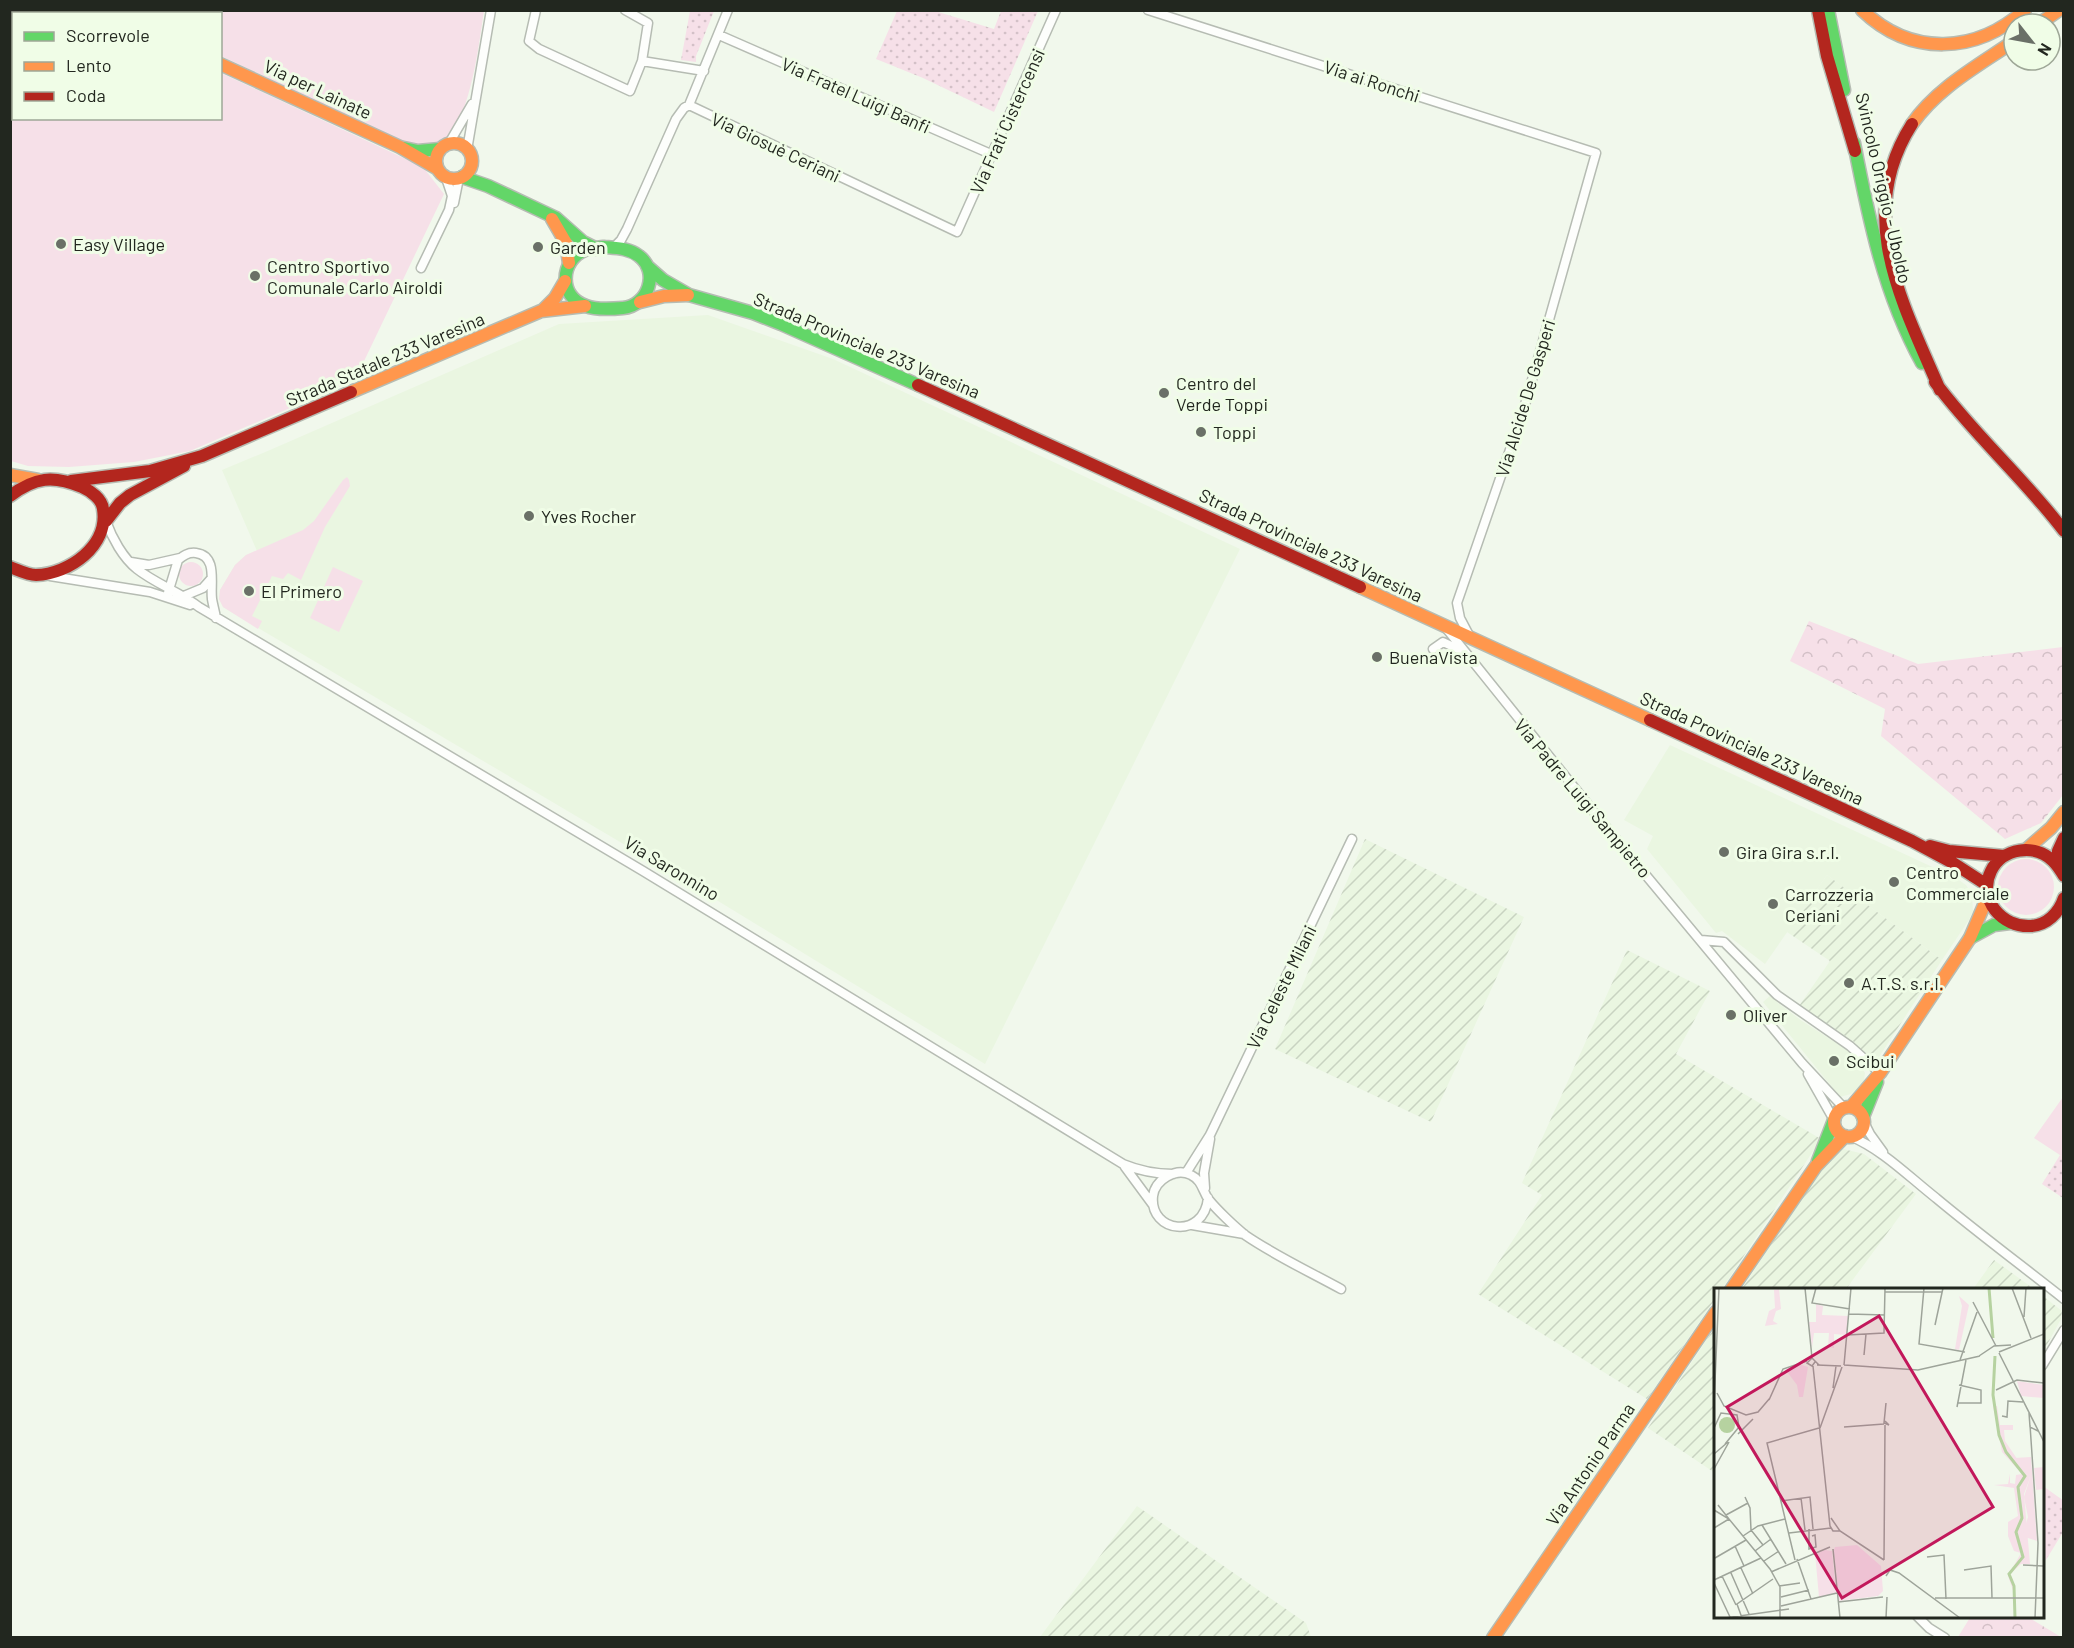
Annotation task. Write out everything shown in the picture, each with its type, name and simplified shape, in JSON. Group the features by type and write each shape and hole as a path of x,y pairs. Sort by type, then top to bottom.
{"main road":[{"path":"1818,10 1827,56 1855,151"},
{"name":"Svincolo Origgio - Uboldo","path":"1828,10 1871,225 1891,296 1915,351 1940,390 2049,511 2064,531"},
{"path":"1862,10 1875,22 1901,37 1945,44 1965,43 1981,38 2010,24 2025,10"},
{"path":"1940,390 1909,322 1893,276 1883,224 1886,190 1896,154 1917,117 1933,99 2002,49"},
{"name":"Via per Lainate","path":"222,65 400,147 442,173"},
{"path":"461,178 471,165 470,154 458,144 444,147 436,159 442,173 488,186 565,224 583,242 597,249"},
{"name":"Via per Lainate","path":"400,147 418,151 444,147"},
{"path":"471,165 488,186"},
{"path":"541,311 555,298 565,281 568,263 566,243 549,216"},
{"path":"568,263 583,251 597,249 632,251 639,255 647,266 663,280 689,295"},
{"path":"565,281 570,295 576,302 585,306 620,308 632,306 644,297 649,286 650,276 647,266"},
{"path":"639,302 664,296 689,295"},
{"name":"Strada Provinciale 233 Varesina","path":"689,295 753,313 781,324 1116,474 1912,841 1953,863 1988,890"},
{"name":"Strada Statale 233 Varesina","path":"46,575 65,569 89,552 100,537 106,521 120,503 130,495 202,456 541,311 585,306"},
{"name":"Strada Statale 233 Varesina","path":"39,480 52,478 71,481 150,471 202,456"},
{"path":"10,475 39,480"},
{"path":"10,496 24,486 39,480"},
{"path":"71,481 95,494 103,508 106,521"},
{"path":"12,568 30,574 46,575"},
{"path":"2028,848 2051,828 2064,812"},
{"path":"2061,870 2058,851 2064,838"},
{"name":"Strada Provinciale 233 Varesina","path":"1912,841 1949,850 2004,856"},
{"path":"1816,1166 1837,1113 1848,1107 1880,1073 1970,938 1988,890 1994,865 2015,850 2028,848 2049,856 2061,870"},
{"path":"1988,890 1993,909 2003,919 2024,927 2037,925 2059,916 2064,898"},
{"path":"1970,938 1994,925 2010,923"},
{"path":"1732,1288 1816,1166 1848,1136 1859,1133 1880,1073"},
{"path":"1848,1107 1858,1110 1863,1118"},
{"path":"1834,1120 1838,1132 1848,1136"},
{"name":"Via Antonio Parma","path":"1493,1638 1714,1315"}],"street":[{"path":"467,150 491,10"},
{"path":"536,10 529,41 538,49 630,90 642,61 648,23 625,10"},
{"name":"Via Giosuè Ceriani","path":"728,10 688,105 957,232"},
{"name":"Via Frati Cistercensi","path":"957,232 1056,10"},
{"name":"Via ai Ronchi","path":"1148,10 1596,153"},
{"name":"Via Fratel Luigi Banfi","path":"719,35 993,155"},
{"path":"642,61 704,71"},
{"path":"444,147 476,98"},
{"path":"612,249 627,229 676,119 688,105"},
{"name":"Via Alcide De Gasperi","path":"1471,639 1460,618 1457,603 1524,412 1596,153"},
{"path":"442,173 452,196 448,210"},
{"path":"421,268 456,198 461,178"},
{"name":"Via Saronnino","path":"106,521 110,532 129,562 169,588 175,598"},
{"path":"129,562 149,565 194,553 206,558 212,568 212,597 216,618"},
{"path":"181,558 176,564 169,588 175,598 204,588 211,579"},
{"name":"Via Saronnino","path":"46,575 150,592 199,607 643,871 1123,1164 1156,1174 1186,1173 1199,1180 1207,1194 1244,1234 1341,1289"},
{"name":"Via Padre Luigi Sampietro","path":"1445,626 1610,832 1802,1063 1848,1107"},
{"name":"Via Padre Luigi Sampietro","path":"1433,649 1443,642 1467,655"},
{"name":"Via Celeste Milani","path":"1210,1135 1352,839"},
{"path":"1701,940 1724,942 1778,995 1850,1046 1880,1073"},
{"name":"Via Padre Luigi Sampietro","path":"1802,1063 1834,1120"},
{"path":"1863,1118 1870,1134 1887,1157"},
{"path":"1186,1173 1210,1135"},
{"path":"1192,1225 1204,1213 1207,1194 1204,1173 1210,1135"},
{"path":"1848,1136 1887,1157 2064,1299"},
{"name":"Via Saronnino","path":"1123,1164 1163,1222 1178,1227 1192,1225 1244,1234"},
{"path":"1153,1205 1155,1188 1161,1181 1173,1174"},
{"path":"2044,1364 2064,1330"},
{"path":"1918,1618 1945,1638"}],"shaded area":[{"path":"708,315 833,359 1240,549 985,1064 659,865 223,607 219,599 220,590 235,565 246,555 257,551 222,470 559,324"},
{"path":"1670,745 1956,878 1966,885 1972,894 1973,911 1942,960 1827,875 1765,964 1722,931 1716,933 1647,849 1653,836 1624,820"},
{"path":"1365,839 1524,917 1431,1122 1275,1049"},
{"path":"1827,875 1942,960 1877,1060 1868,1059 1853,1041 1799,1006 1830,961 1787,932"},
{"path":"1627,950 1710,991 1676,1054 1821,1139 1723,1288 1714,1288 1714,1300 1647,1399 1478,1294 1542,1195 1522,1183"},
{"path":"1771,995 1802,1021 1855,1055 1865,1073 1860,1086 1851,1094 1840,1097 1763,1002"},
{"path":"1843,1149 1864,1154 1916,1194 1847,1288 1742,1288 1831,1155"},
{"path":"1994,1260 2033,1288 1974,1288"},
{"path":"2044,1297 2062,1311 2061,1319 2044,1350"},
{"path":"1714,1329 1714,1472 1648,1428"},
{"path":"1137,1506 1306,1623 1311,1637 1040,1637"}],"green space":[{"name":"Centro Sportivo Comunale Carlo Airoldi","path":"11,11 86,12 12,12 12,120 222,120 222,73 423,167 444,194 355,380 190,451 134,462 69,467 28,466 11,461"},
{"path":"124,11 484,11 476,64 465,105 448,137 427,146 412,146 222,56 222,12"},
{"path":"690,11 714,11 696,56 696,62 681,60"},
{"path":"897,11 935,11 994,29 1001,11 1038,11 994,112 923,78 876,59"},
{"path":"347,477 350,486 325,527 301,580 288,573 283,579 272,576 252,616 262,621 258,629 223,607 219,599 220,590 235,565 246,555 303,530 314,521"},
{"path":"191,562 200,565 203,574 200,583 191,586 182,583 179,574 182,565"},
{"path":"333,567 363,581 339,632 310,618"},
{"path":"1809,621 1918,664 2063,647 2063,795 2041,823 2005,839 1881,736 1885,709 1790,661"},
{"path":"2026,859 2037,861 2046,867 2052,876 2054,887 2052,898 2046,907 2037,913 2026,915 2015,913 2006,907 2000,898 1998,887 2000,876 2006,867 2015,861"},
{"path":"2063,1097 2063,1157 2034,1138"},
{"path":"2060,1155 2063,1157 2063,1198 2042,1184"},
{"path":"2044,1487 2064,1501 2063,1532 2046,1560 2044,1559"},
{"path":"1970,1618 2030,1618 2061,1637 1958,1637"}],"traffic: fast":[{"path":"1828,10 1844,90"},
{"path":"1854,143 1879,256 1897,310 1922,363"},
{"path":"404,148 418,151 440,149"},
{"path":"462,177 488,186 556,218 583,242 597,249"},
{"path":"604,247 631,251 639,256 649,271 650,279 645,295 632,306 609,309 586,306 577,301 567,287 567,270 577,255 585,250 604,247"},
{"path":"647,266 663,280 689,295 753,313 781,324 918,385"},
{"path":"1970,938 1994,925 2010,923"},
{"path":"1863,1117 1877,1082"},
{"path":"1818,1161 1834,1120"}],"traffic: slow":[{"path":"1862,10 1881,25 1901,36 1922,42 1943,44 1965,42 1986,35 2006,25 2025,10"},
{"path":"1912,124 1946,88 2002,49"},
{"path":"222,65 400,147 438,169"},
{"path":"454,143 466,149 472,161 466,173 454,179 442,173 436,161 442,149 454,143"},
{"path":"552,219 566,243 569,263"},
{"path":"542,311 555,298 565,281"},
{"path":"640,302 664,296 688,295"},
{"path":"351,392 541,311 585,306"},
{"path":"10,475 38,480"},
{"path":"1360,587 1650,720"},
{"path":"2028,848 2051,828 2064,812"},
{"path":"1851,1107 1880,1073 1970,938 1988,896"},
{"path":"1849,1107 1855,1108 1863,1116 1864,1122 1863,1128 1855,1136 1849,1137 1843,1136 1835,1128 1834,1122 1835,1116 1843,1108 1849,1107"},
{"path":"1732,1288 1816,1166 1845,1136"},
{"path":"1493,1638 1714,1315"}],"traffic: jam":[{"path":"1818,10 1827,56 1855,151"},
{"path":"1912,124 1895,158 1887,192 1885,225 1890,258 1899,291 1940,390"},
{"path":"1935,382 2064,531"},
{"path":"918,385 1360,587"},
{"path":"71,481 150,471 202,456 351,392"},
{"path":"106,521 120,503 130,495 184,466"},
{"path":"10,496 36,482 62,481 72,483 92,493 103,509 100,535 84,556 73,563 49,573 36,575 10,567"},
{"path":"1650,720 1912,841 1987,885"},
{"path":"2058,865 2058,851 2064,838"},
{"path":"1930,846 1949,851 2004,856"},
{"path":"2064,876 2046,855 2028,850 2019,851 2003,857 1996,863 1991,871 1987,892 1995,910 2002,917 2020,925 2031,926 2047,921 2059,909 2064,898"}],"place":[{"name":"Easy Village","path":"61,244"},
{"name":"Garden","path":"538,247"},
{"name":"Centro Sportivo Comunale Carlo Airoldi","path":"255,276"},
{"name":"Centro del Verde Toppi","path":"1164,393"},
{"name":"Toppi","path":"1201,432"},
{"name":"Yves Rocher","path":"529,516"},
{"name":"El Primero","path":"249,591"},
{"name":"BuenaVista","path":"1377,657"},
{"name":"Gira Gira s.r.l.","path":"1724,852"},
{"name":"Centro Commerciale","path":"1894,882"},
{"name":"Carrozzeria Ceriani","path":"1773,904"},
{"name":"A.T.S. s.r.l.","path":"1849,983"},
{"name":"Oliver","path":"1731,1015"},
{"name":"Scibui","path":"1834,1061"}]}
